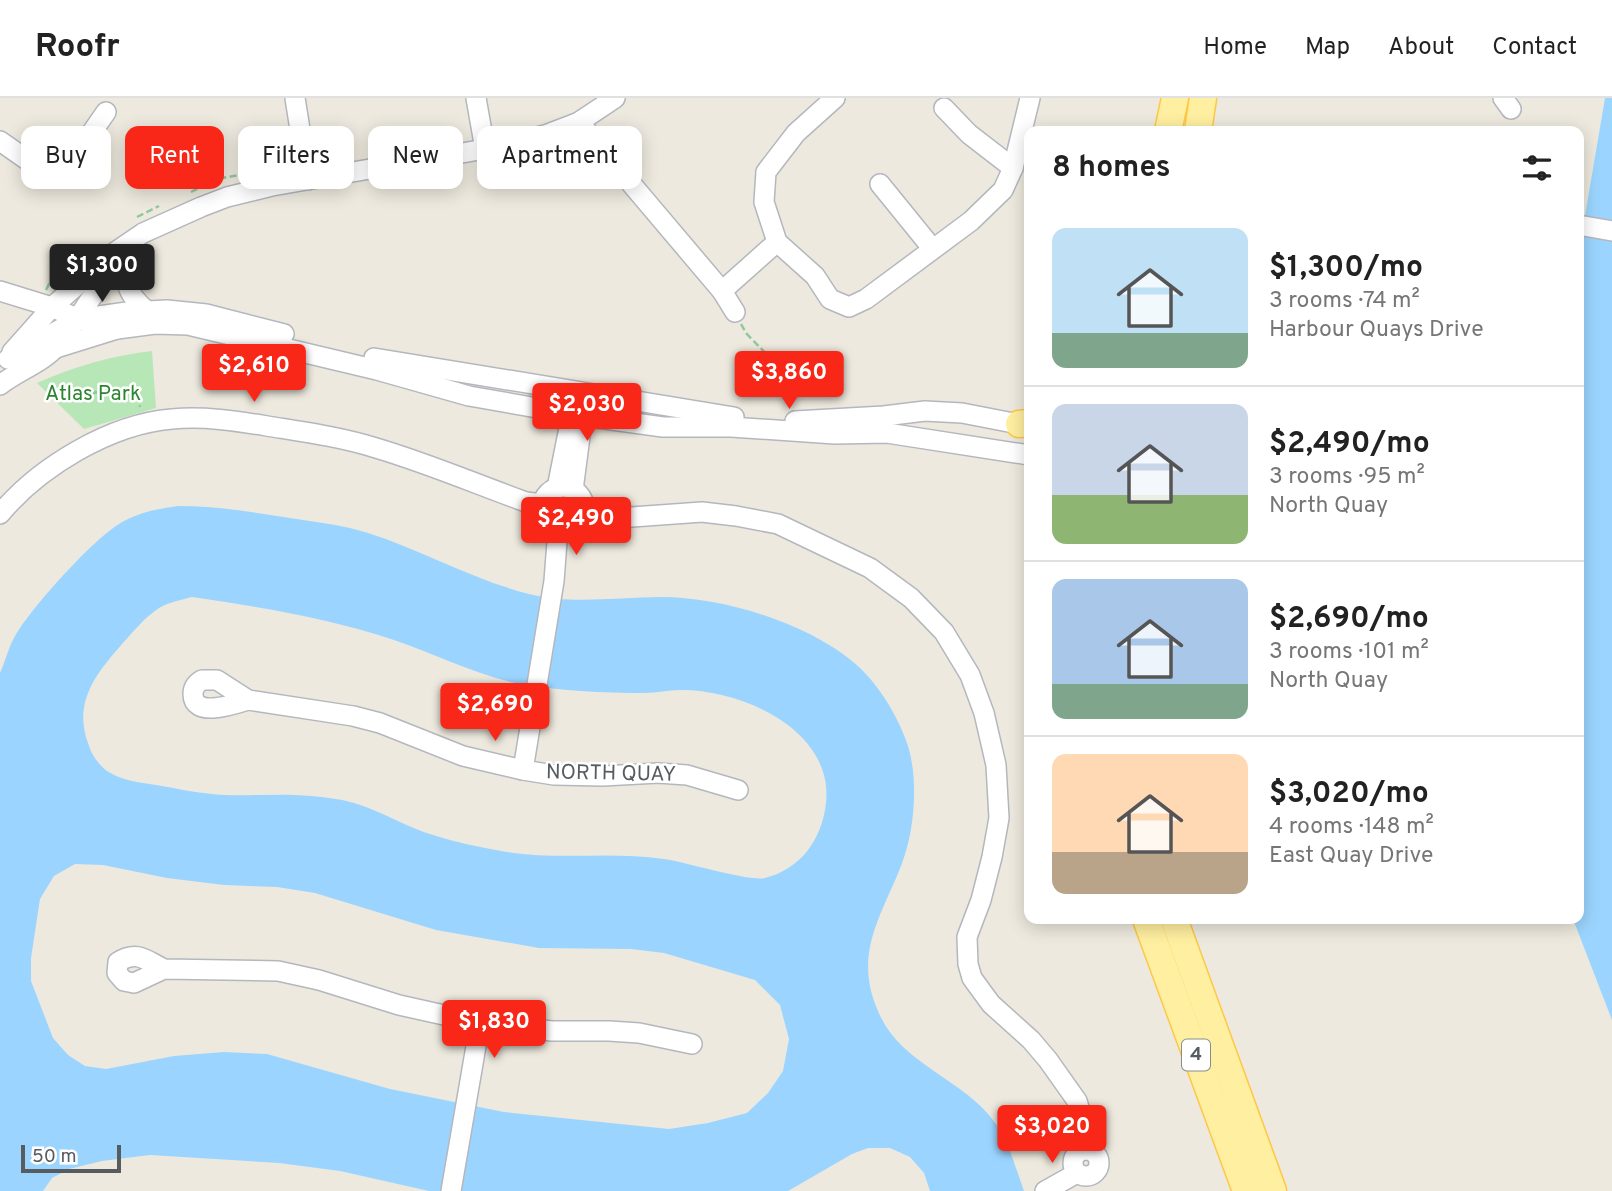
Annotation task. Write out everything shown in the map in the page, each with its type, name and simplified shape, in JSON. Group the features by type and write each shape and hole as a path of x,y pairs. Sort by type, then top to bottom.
{"main road":[{"path":"1169,126 1175,98"},
{"path":"1199,126 1203,100"},
{"name":"4","path":"1148,924 1246,1191"},
{"name":"4","path":"1176,924 1273,1191"}],"street":[{"path":"295,98 299,126"},
{"path":"476,98 481,126"},
{"path":"569,126 615,98"},
{"path":"835,98 796,133 766,173 764,202 777,242 815,276 830,299 849,307 866,299 971,221 1003,190 1013,168 1030,98"},
{"path":"1203,100 1207,126"},
{"path":"944,108 968,134 1013,168"},
{"path":"0,141 40,169 54,173 68,167 106,112"},
{"path":"579,122 722,291 734,312"},
{"path":"354,171 477,150"},
{"path":"880,184 932,248"},
{"path":"4,363 52,307 115,252 143,233 227,197 265,189"},
{"path":"56,348 106,276 164,224"},
{"path":"1584,226 1612,231"},
{"path":"722,291 777,242"},
{"path":"139,247 130,264 127,281 131,295 147,311"},
{"path":"0,290 52,307 78,319 117,329"},
{"path":"4,363 78,319 167,310 206,314 369,357 728,417 788,422 925,411 962,413 1024,424"},
{"path":"0,384 56,348 117,329 155,324 197,327 377,370 469,396 578,415 663,427 835,434 887,433 1024,454"},
{"path":"565,489 581,392"},
{"path":"541,408 561,432 571,456"},
{"path":"0,514 42,473 83,448 128,429 170,419 206,418 320,434 376,447 526,502 541,504"},
{"path":"571,456 599,430 632,423"},
{"path":"565,489 580,496 584,510 578,523 572,527 558,529 544,520 541,504 547,494 565,489"},
{"path":"584,510 618,518 702,512 778,524 870,568 911,598 944,632 970,676 984,713 996,765 999,818 981,900 967,937 968,964 972,978 991,1004 1031,1040 1048,1060 1077,1101 1081,1114 1084,1150 1077,1153 1073,1159 1077,1173 1045,1191"},
{"name":"NORTH QUAY","path":"523,770 554,581 558,529"},
{"name":"NORTH QUAY","path":"248,700 353,716 380,723 463,756 523,770 554,775 687,775 738,790"},
{"path":"164,969 278,971 480,1023 552,1031 639,1033 692,1044"},
{"path":"451,1191 480,1023"}],"path":[{"path":"734,312 746,332 785,375 790,396 790,412"},
{"path":"91,394 96,392 99,398 127,390 136,394 143,413"}],"green space":[{"name":"Atlas Park","path":"152,351 156,408 84,429 37,383 93,362"}],"water":[{"path":"1605,98 1612,98 1612,1020 1575,924 1584,924 1584,222"},
{"path":"178,506 234,510 349,528 388,540 488,581 545,597 578,600 685,598 736,607 787,624 833,647 852,661 885,698 898,721 911,757 914,788 910,837 906,852 878,919 869,954 871,990 878,1011 901,1045 983,1108 996,1124 1024,1191 930,1191 924,1173 910,1157 890,1148 868,1148 852,1154 788,1191 429,1191 340,1171 279,1163 150,1155 102,1161 69,1169 52,1178 43,1191 0,1191 0,673 12,642 22,626 46,595 91,547 116,526 131,518 146,512","holes":["192,597 345,625 516,683 597,692 704,692 755,706 779,719 799,735 815,754 825,777 826,803 820,829 808,851 789,868 778,874 757,878 644,857 542,855 501,851 433,835 364,806 338,799 300,795 208,794 119,777 107,771 89,747 83,714 90,689 112,655 149,616 167,604","75,864 103,865 167,878 224,885 277,887 315,893 436,930 539,948 631,949 664,953 755,980 780,1005 789,1039 783,1071 768,1093 747,1113 669,1129 504,1112 390,1089 267,1054 224,1052 174,1056 106,1069 85,1066 68,1055 53,1038 31,981 31,958 40,899 54,876"]}]}
